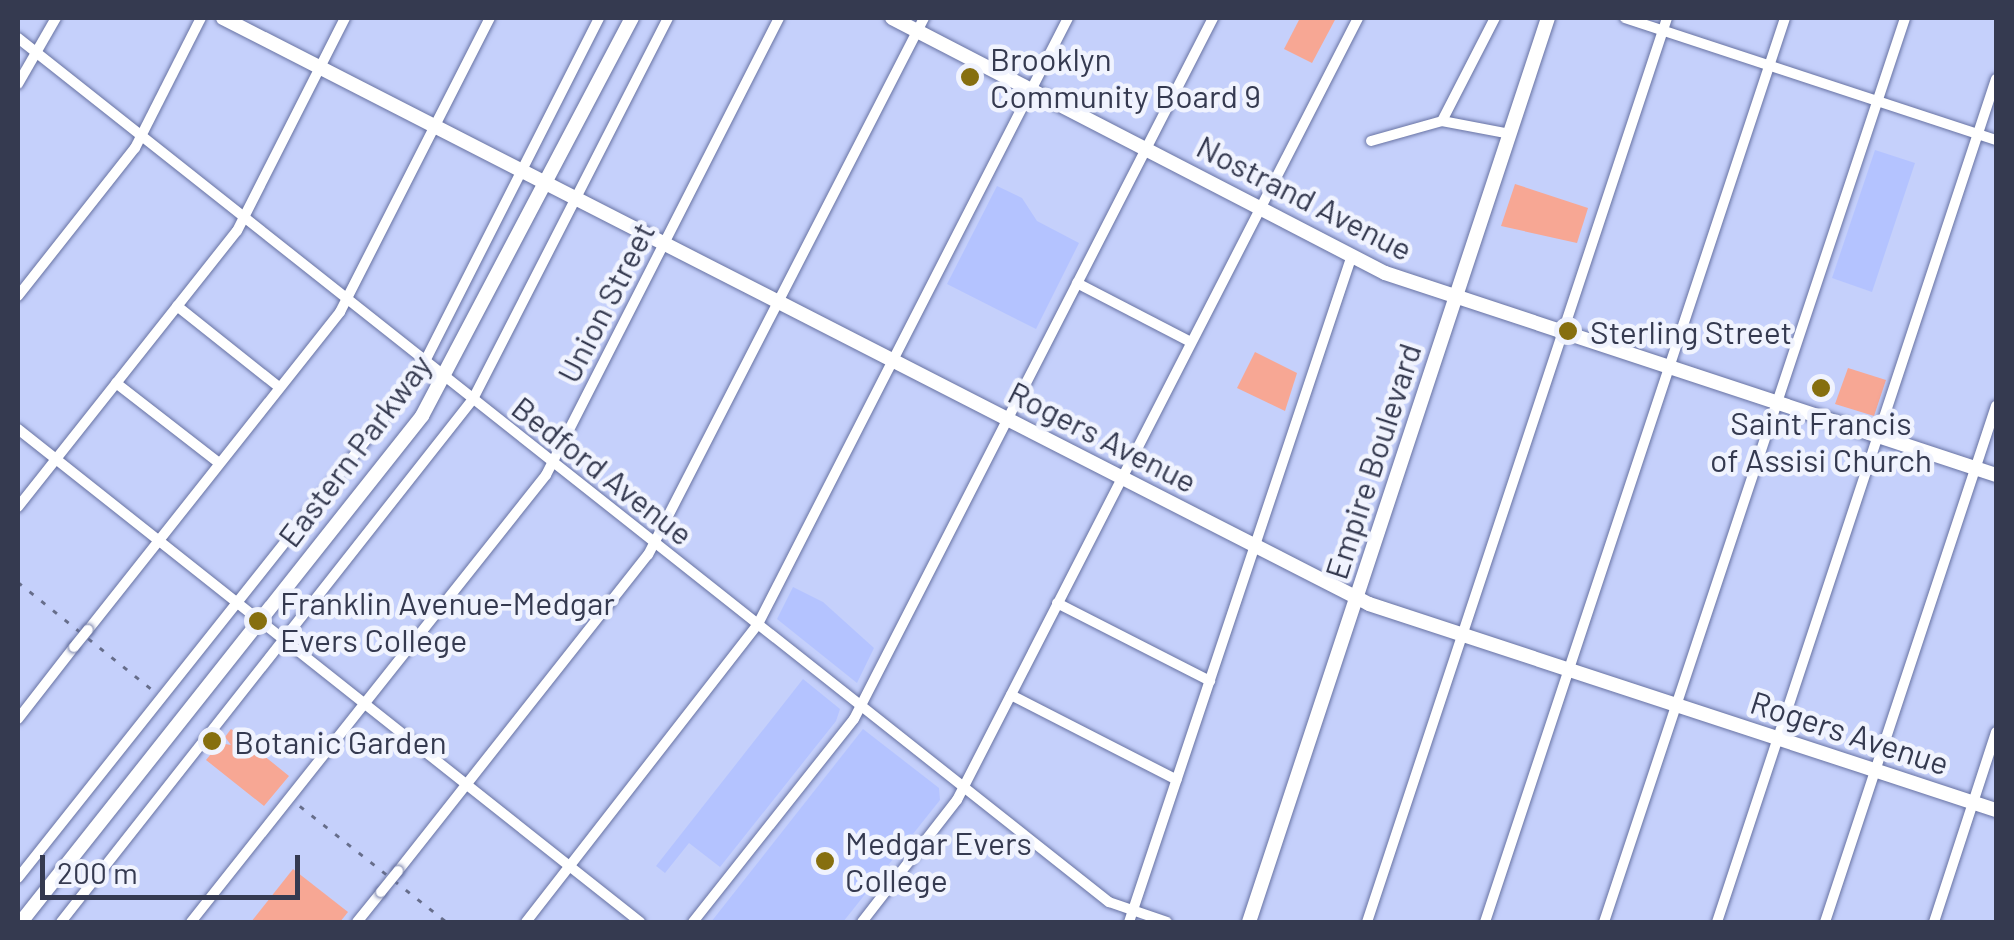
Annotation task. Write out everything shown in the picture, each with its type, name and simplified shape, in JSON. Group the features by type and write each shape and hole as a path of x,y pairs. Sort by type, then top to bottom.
{"main road":[{"name":"Rogers Avenue","path":"224,18 1356,597 1996,810"},
{"name":"Eastern Parkway","path":"21,921 446,378 632,18"},
{"name":"Nostrand Avenue","path":"892,18 920,24 1032,89 1352,255 1456,296 1996,475"},
{"name":"Empire Boulevard","path":"1249,922 1548,18"}],"street":[{"path":"18,84 56,18"},
{"path":"18,296 141,136 201,18"},
{"path":"18,507 244,218 345,18"},
{"path":"18,718 347,299 490,18"},
{"path":"18,878 425,361 599,18"},
{"path":"61,922 473,399 668,18"},
{"name":"Union Street","path":"191,922 552,462 779,18"},
{"path":"526,922 758,624 1068,18"},
{"path":"693,922 861,706 1213,18"},
{"path":"862,922 964,788 1358,18"},
{"path":"1442,121 1494,18"},
{"path":"1625,18 1665,23 1769,64 1996,140"},
{"path":"1485,922 1785,18"},
{"path":"1604,922 1905,18"},
{"path":"1368,922 1665,23"},
{"path":"357,922 654,543 920,24"},
{"name":"Bedford Avenue","path":"18,38 1109,902 1131,917 1167,922"},
{"path":"1717,922 1996,79"},
{"path":"1371,141 1442,121 1510,134"},
{"path":"1131,917 1352,255"},
{"path":"1077,284 1191,342"},
{"path":"177,306 279,387"},
{"path":"116,383 220,464"},
{"path":"1825,922 1996,406"},
{"path":"18,429 640,922"},
{"path":"1058,603 1210,681"},
{"path":"1010,694 1177,780"},
{"path":"1934,922 1996,732"}],"shaded area":[{"path":"1300,18 1336,18 1312,63 1284,49"},
{"path":"1875,150 1915,163 1872,292 1832,278"},
{"path":"1515,184 1588,208 1577,243 1501,226"},
{"path":"997,186 1022,198 1037,221 1079,243 1036,329 947,284"},
{"path":"1255,352 1297,373 1285,411 1237,388"},
{"path":"1848,368 1886,380 1874,416 1835,404"},
{"path":"793,587 823,602 874,648 857,683 777,619"},
{"name":"Medgar Evers College","path":"803,679 840,709 836,721 720,867 689,843 665,873 656,866"},
{"path":"231,729 289,776 264,806 206,760 220,743 231,745 225,737"},
{"name":"Medgar Evers College","path":"863,729 939,788 940,800 843,922 711,922"},
{"path":"293,869 348,912 340,922 251,922"}],"railway":[{"path":"18,582 158,694"},
{"path":"300,806 447,922"}],"place":[{"name":"Brooklyn Community Board 9","path":"970,77"},
{"name":"Sterling Street","path":"1568,331"},
{"name":"Saint Francis of Assisi Church","path":"1821,388"},
{"name":"Franklin Avenue-Medgar Evers College","path":"258,621"},
{"name":"Botanic Garden","path":"212,741"},
{"name":"Medgar Evers College","path":"825,861"}]}
